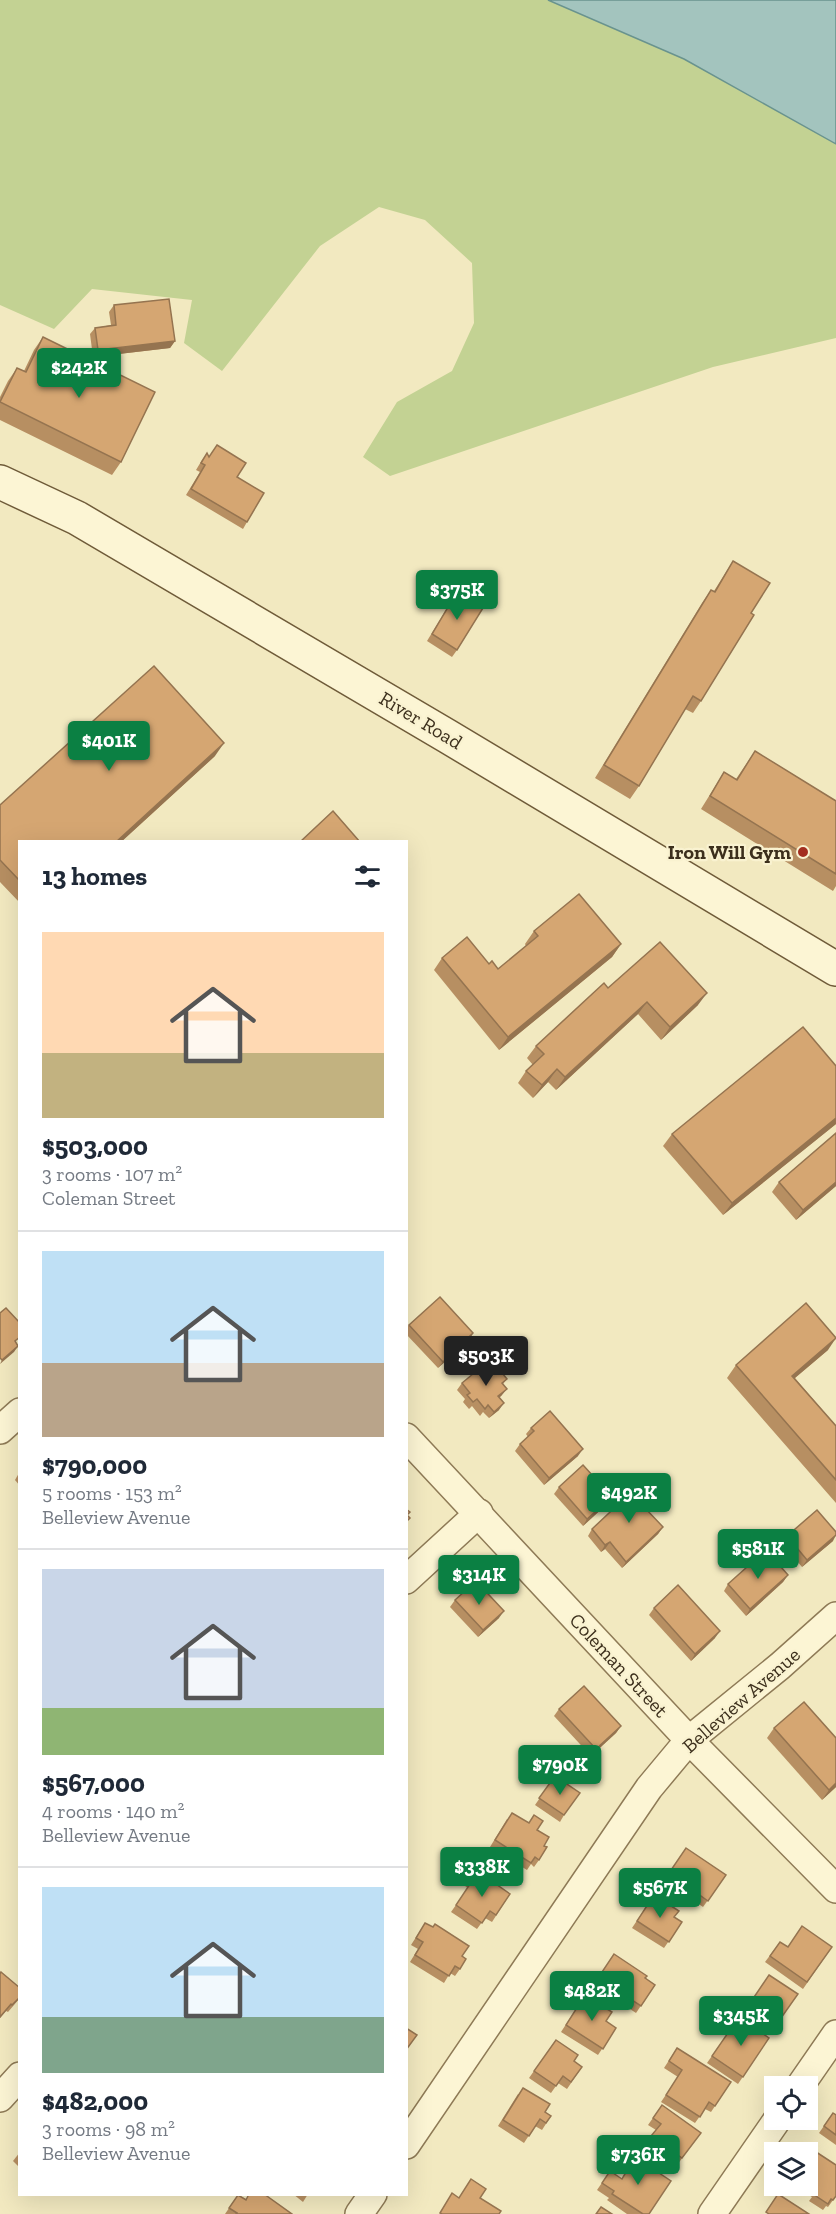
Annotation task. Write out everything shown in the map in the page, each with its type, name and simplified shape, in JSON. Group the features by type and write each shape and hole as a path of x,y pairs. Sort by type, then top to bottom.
{"street":[{"name":"River Road","path":"0,482 77,518 836,969"},
{"path":"0,1430 18,1414"},
{"name":"Coleman Street","path":"408,1439 689,1740 836,1889"},
{"path":"408,1578 479,1513"},
{"name":"Belleview Avenue","path":"408,2142 649,1788 689,1740 780,1666 836,1616"},
{"path":"807,2076 836,2034"},
{"path":"0,2098 18,2078"},
{"path":"712,2214 770,2130"},
{"path":"359,2214 372,2196"}],"green space":[{"path":"0,0 548,0 684,59 836,144 836,338 713,367 390,476 363,457 397,402 452,371 474,323 472,263 425,220 379,207 320,246 222,371 184,343 192,300 92,289 54,329 0,305"}],"water":[{"path":"548,0 836,0 836,144 684,59"}],"building":[{"path":"169,299 175,341 98,350 95,328 116,325 114,305"},
{"path":"43,337 155,392 121,462 0,402 17,368 26,372"},
{"path":"217,445 246,463 237,477 264,493 247,522 191,489 205,465 201,463 207,453 209,457"},
{"path":"733,561 770,583 751,613 754,615 701,701 693,696 639,786 604,765 711,590 715,592"},
{"path":"457,592 483,608 457,650 432,634"},
{"path":"154,666 224,743 118,840 18,840 18,879 0,860 0,805"},
{"name":"Iron Will Gym","path":"755,751 836,801 836,874 710,796 724,772 737,780"},
{"path":"333,811 358,840 302,840"},
{"path":"579,894 621,944 508,1037 442,958 467,937 489,964 492,961 498,969 538,936 534,931"},
{"path":"660,942 707,993 670,1027 647,1002 565,1077 557,1069 542,1085 526,1071 544,1054 536,1046 604,983 608,988"},
{"path":"803,1027 836,1066 836,1118 732,1203 672,1134"},
{"path":"836,1133 836,1182 803,1210 779,1182"},
{"path":"440,1297 473,1333 443,1362 409,1325"},
{"path":"806,1303 836,1338 792,1376 836,1426 836,1480 736,1365"},
{"path":"6,1308 18,1321 18,1339 15,1341 18,1346 2,1360 0,1358 0,1313"},
{"path":"485,1364 492,1372 498,1368 507,1379 502,1383 507,1389 498,1396 504,1403 494,1412 488,1405 485,1409 477,1399 473,1402 467,1395 470,1393 462,1383"},
{"path":"550,1411 583,1449 549,1478 520,1444 534,1431 531,1428"},
{"path":"583,1465 612,1497 587,1519 559,1487"},
{"path":"641,1483 655,1498 645,1508 663,1527 626,1562 610,1542 605,1545 592,1529"},
{"path":"817,1510 836,1532 836,1535 807,1560 787,1536"},
{"path":"766,1550 788,1575 750,1609 728,1584"},
{"path":"476,1581 504,1611 483,1630 455,1600"},
{"path":"678,1585 720,1631 695,1654 654,1608"},
{"path":"584,1686 621,1726 596,1749 559,1709"},
{"path":"804,1702 836,1738 836,1783 829,1790 774,1728"},
{"path":"555,1776 580,1793 564,1815 539,1798"},
{"path":"512,1813 529,1823 534,1815 543,1821 537,1830 549,1837 544,1846 547,1847 539,1860 535,1857 531,1863 495,1840"},
{"path":"686,1848 726,1875 708,1901 669,1873"},
{"path":"476,1870 510,1894 496,1915 490,1911 482,1923 456,1905 472,1881 470,1879"},
{"path":"654,1895 679,1911 674,1917 682,1922 669,1942 637,1921"},
{"path":"425,1923 433,1927 435,1924 469,1946 462,1956 466,1959 460,1969 455,1966 449,1976 415,1955 423,1942 416,1938"},
{"path":"802,1926 832,1947 807,1982 770,1956 780,1942 788,1947"},
{"path":"614,1954 647,1976 645,1978 655,1985 641,2006 598,1978"},
{"path":"1,1972 18,1986 18,1999 0,2017"},
{"path":"769,1975 798,1994 774,2028 746,2009"},
{"path":"585,1995 612,2012 606,2021 616,2028 603,2049 566,2025"},
{"path":"739,2017 769,2038 743,2077 712,2056"},
{"path":"408,2029 417,2035 408,2047"},
{"path":"556,2040 578,2055 574,2061 582,2067 571,2082 563,2076 556,2086 534,2071"},
{"path":"677,2048 731,2082 715,2106 709,2102 700,2117 666,2095 682,2070 669,2061"},
{"path":"523,2088 550,2104 545,2112 551,2116 546,2123 540,2119 529,2136 503,2120"},
{"path":"662,2105 701,2133 682,2158 651,2136 661,2124 653,2118"},
{"path":"833,2113 836,2115 836,2135 824,2126"},
{"path":"818,2153 836,2165 836,2196 828,2204 816,2196 818,2196"},
{"path":"635,2157 671,2181 649,2214 643,2214 612,2194 614,2191 602,2183 610,2171 622,2179"},
{"path":"471,2179 486,2189 480,2198 501,2211 499,2214 440,2213 452,2193 459,2198"},
{"path":"237,2196 246,2200 248,2196 267,2196 292,2214 236,2214 229,2208"},
{"path":"777,2196 781,2196 809,2214 769,2214 766,2212"},
{"path":"601,2207 612,2214 596,2214"}],"place":[{"name":"Iron Will Gym","path":"803,852"}]}
